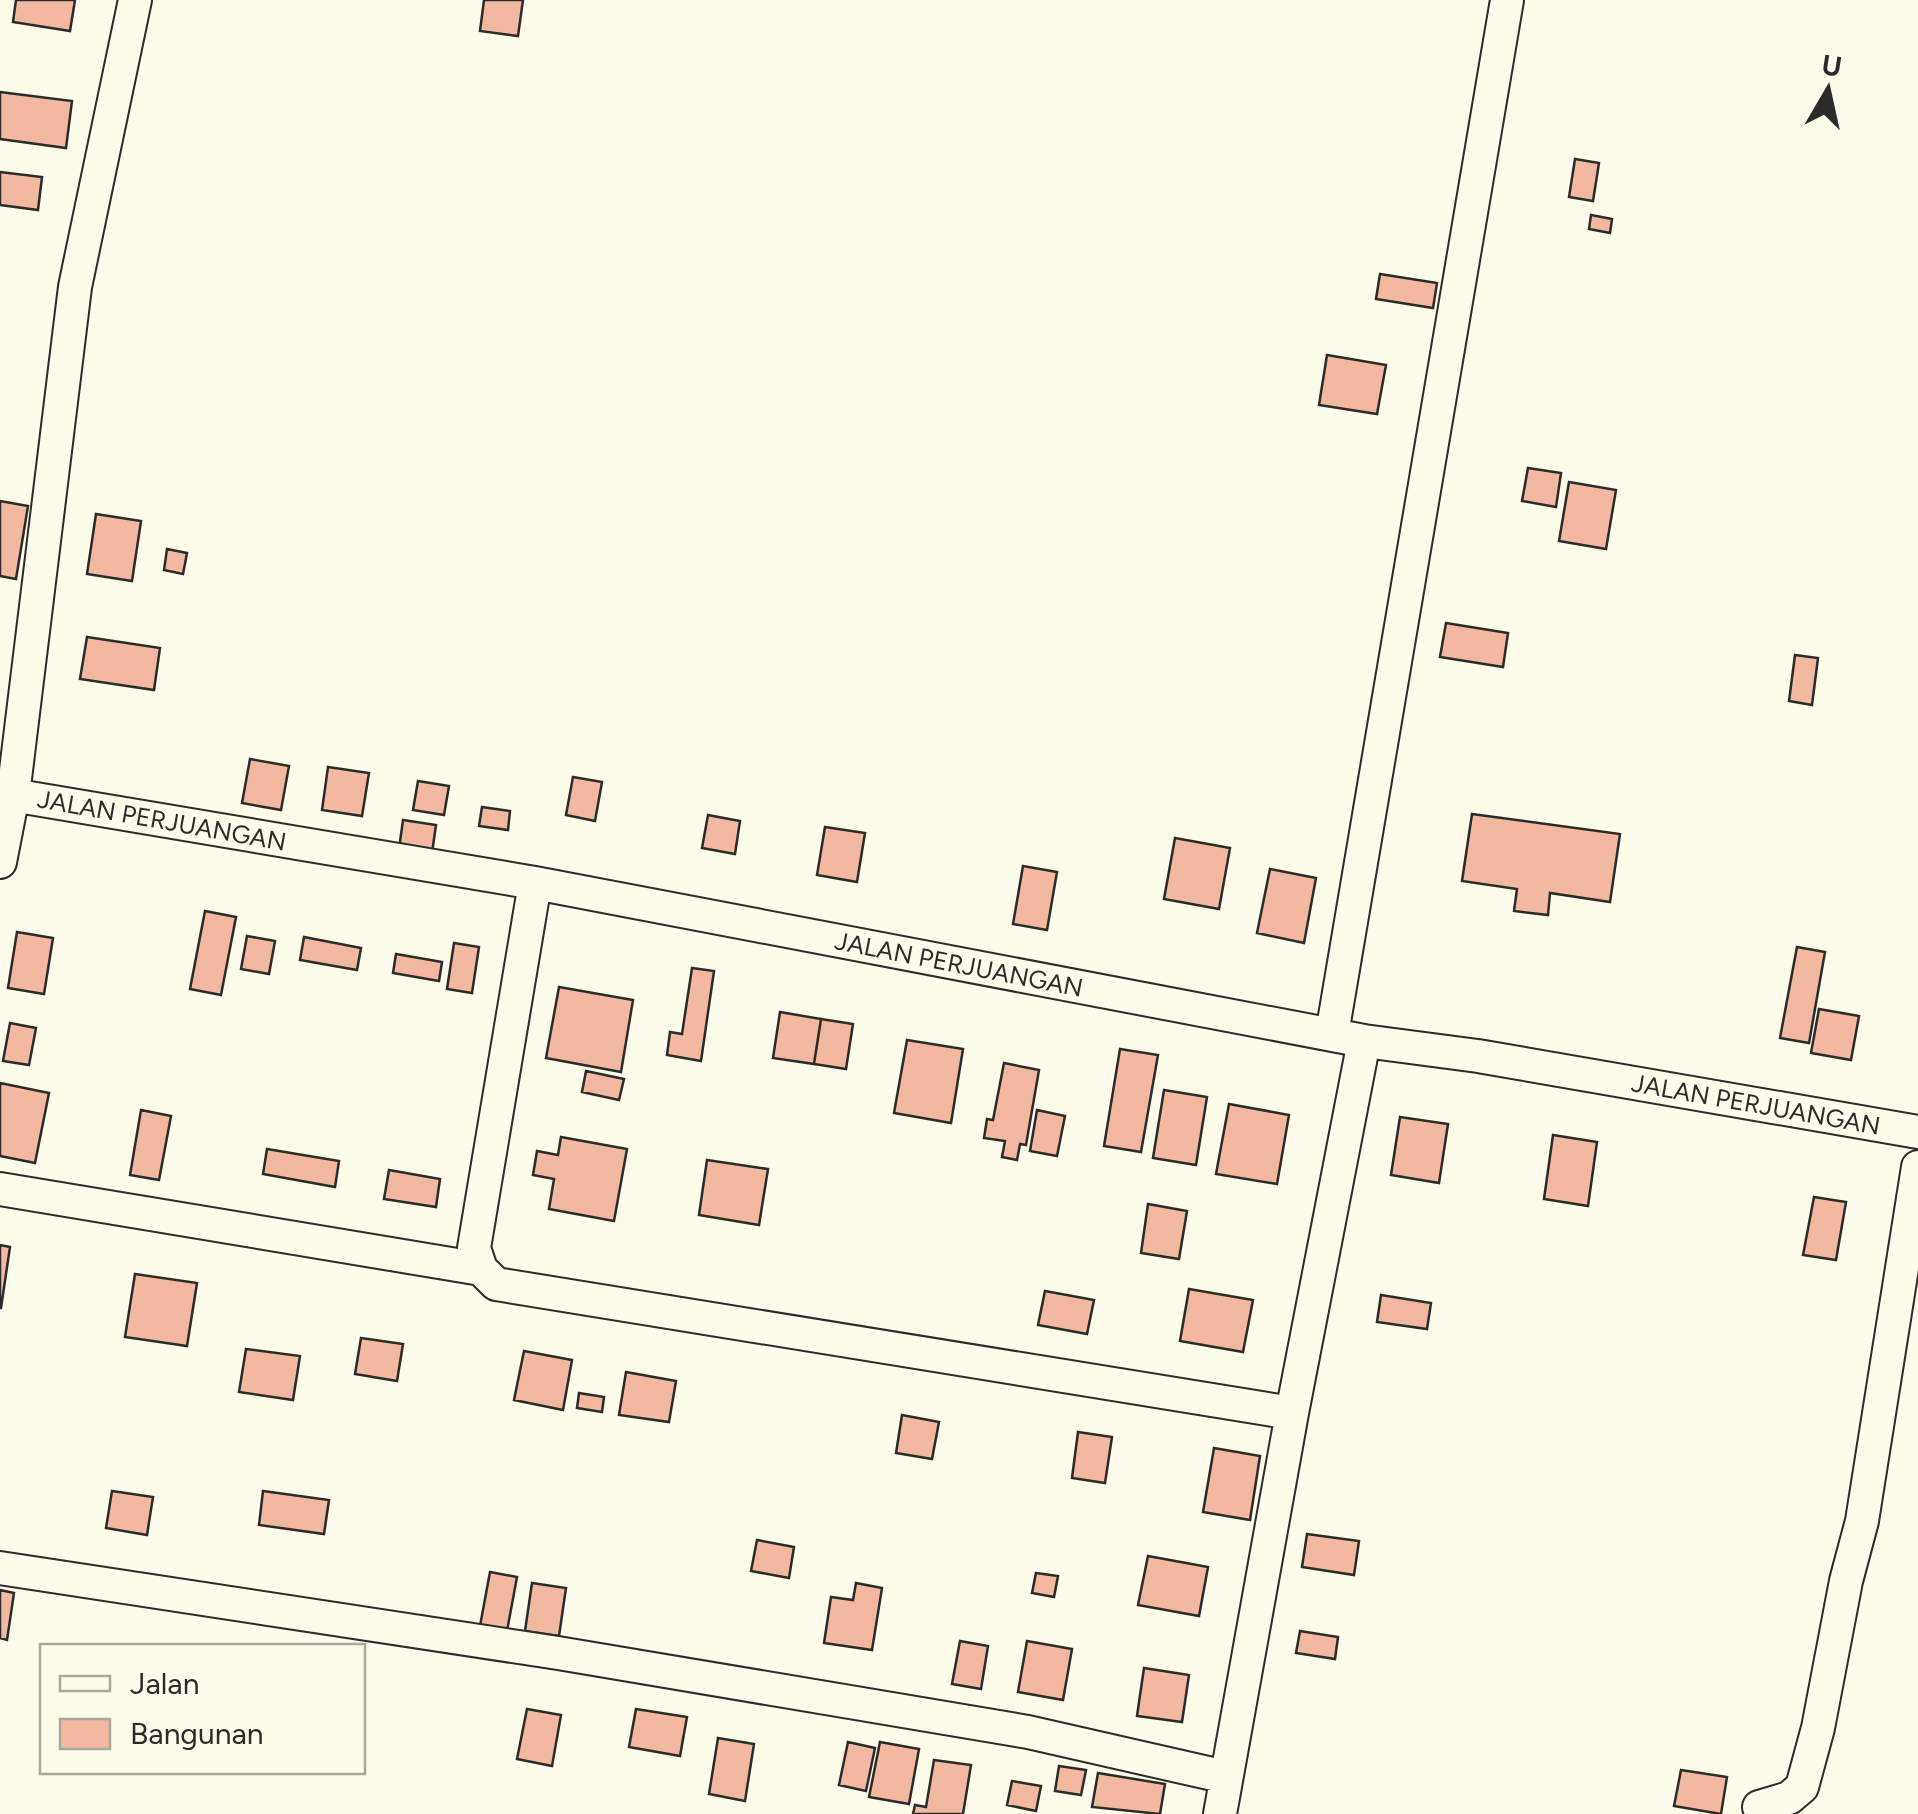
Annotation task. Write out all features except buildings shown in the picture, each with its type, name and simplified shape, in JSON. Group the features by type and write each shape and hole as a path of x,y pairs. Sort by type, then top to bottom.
{"street":[{"path":"0,862 75,286 135,0"},
{"path":"1220,1814 1292,1414 1507,0"},
{"name":"JALAN PERJUANGAN","path":"6,794 535,883 1348,1038 1478,1056 1918,1132"},
{"path":"535,883 474,1248 480,1269 496,1284 1292,1414"},
{"path":"1759,1807 1789,1798 1802,1788 1818,1728 1846,1581 1862,1521 1918,1167"},
{"path":"0,1189 480,1269"},
{"path":"0,1568 558,1653 1028,1732 1226,1776"}]}
